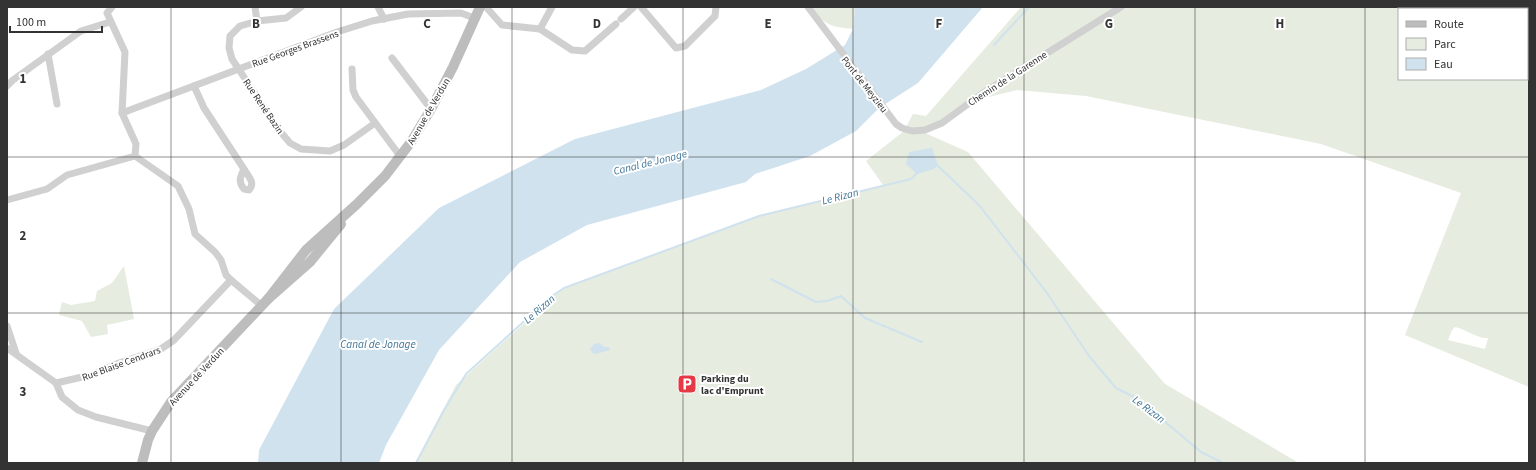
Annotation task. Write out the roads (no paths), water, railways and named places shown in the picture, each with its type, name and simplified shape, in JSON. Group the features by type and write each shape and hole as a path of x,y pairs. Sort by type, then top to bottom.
{"main road":[{"name":"Avenue de Verdun","path":"142,463 152,431 171,402 265,302 310,262 357,204 385,176 411,142 431,109 453,67 480,7"}],"street":[{"path":"255,7 257,21"},
{"name":"Rue René Bazin","path":"301,7 286,18 257,21 240,26 230,36 229,48 232,59 279,130 290,143 301,149 330,151 344,145 375,123"},
{"path":"378,7 384,19"},
{"path":"486,7 502,25 540,29 572,50 585,51 634,7"},
{"path":"540,29 552,7"},
{"path":"641,7 676,48 684,46 715,16 716,7"},
{"name":"Pont de Meyzieu","path":"808,7 837,48 893,120"},
{"name":"Chemin de la Garenne","path":"893,120 902,128 912,131 924,130 942,123 983,93 1121,7"},
{"path":"108,9 110,22 126,52 122,113 136,144 135,156"},
{"name":"Rue Georges Brassens","path":"122,113 337,32 372,21 408,14 461,10 474,18"},
{"path":"7,86 12,80 81,31 110,22"},
{"path":"48,54 57,104"},
{"path":"392,58 431,109"},
{"path":"352,69 353,90 356,97 400,156"},
{"path":"194,86 204,108 244,169"},
{"path":"7,200 47,189 67,175 135,156"},
{"path":"135,156 178,186 189,209 195,234 215,252 221,260 226,275 231,280 265,302"},
{"name":"Rue Blaise Cendrars","path":"56,383 91,375 119,363 161,349 174,340 231,280"},
{"path":"7,326 16,353"},
{"path":"7,348 56,383 62,397 78,410 96,417 152,431"}],"water":[{"name":"Canal de Jonage","path":"855,7 983,7 918,83 879,108 856,131 810,156 755,174 746,182 587,225 520,262 439,350 386,445 379,463 258,463 259,450 334,309 439,208 575,139 761,90 806,69 845,45 853,29"},
{"path":"932,148 938,165 934,169 917,174 906,164 909,152"},
{"path":"599,343 604,347 609,347 610,350 595,354 592,353 590,349 594,344"}],"waterway":[{"path":"994,45 1029,7"},
{"name":"Le Rizan","path":"937,165 979,205 1047,293 1089,356 1116,388 1138,399 1201,452 1223,463"},
{"name":"Le Rizan","path":"416,463 443,412 466,374 552,296 564,288 759,216 911,179 918,172"},
{"path":"771,279 816,302 827,301 841,296 865,318 922,342"}],"place":[{"name":"Parking du lac d'Emprunt","path":"687,384"}]}
